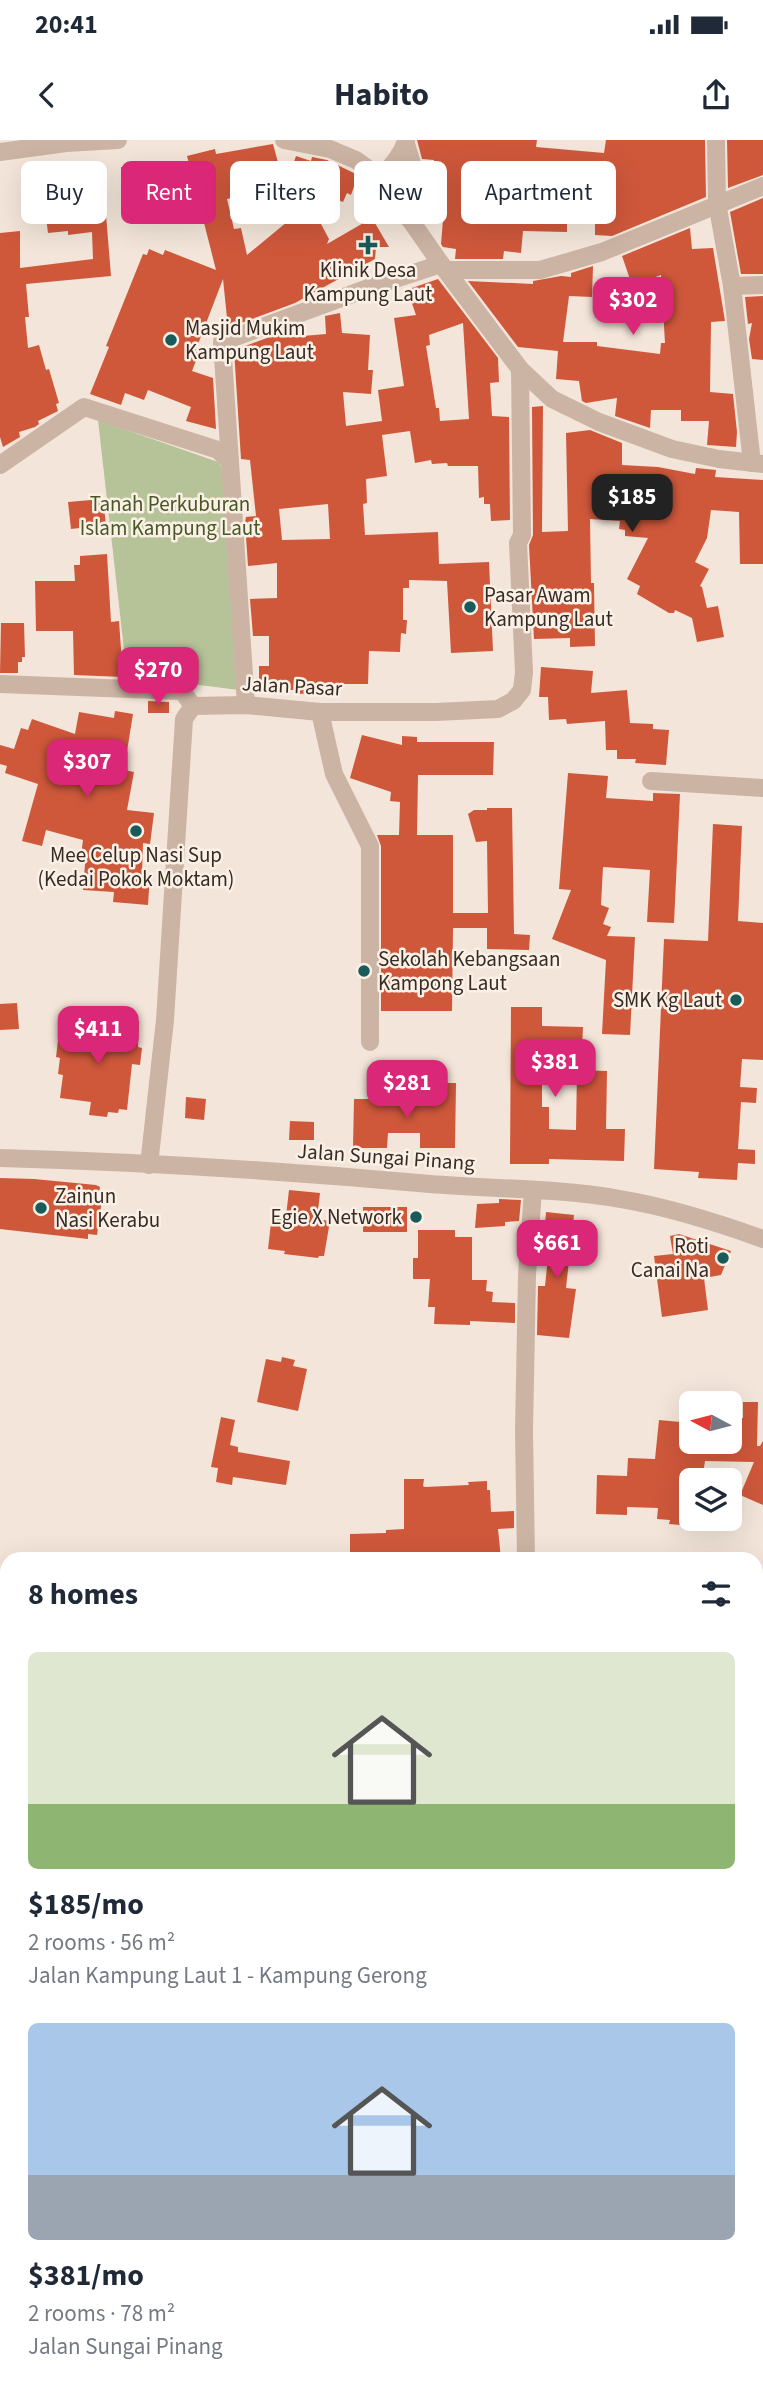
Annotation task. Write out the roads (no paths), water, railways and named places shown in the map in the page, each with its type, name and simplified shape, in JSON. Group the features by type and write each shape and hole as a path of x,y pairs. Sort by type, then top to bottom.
{"street":[{"path":"0,152 21,145 118,140"},
{"path":"284,140 330,149 357,161"},
{"path":"412,224 520,369 552,400 599,422 683,452 757,463 732,286 717,203 716,140"},
{"path":"393,161 406,142"},
{"path":"406,142 411,161"},
{"path":"246,705 222,342 371,287 444,267 540,270 603,252 763,186"},
{"path":"732,286 763,285"},
{"name":"Jalan Pasar","path":"193,706 246,705 320,712 498,709 513,701 522,690 524,672 518,543 522,535 520,369"},
{"path":"0,465 84,407 218,450 230,462"},
{"path":"0,684 182,691 193,706 184,719 165,1020 149,1165"},
{"path":"320,712 334,774 370,846 370,1042"},
{"path":"651,782 763,788"},
{"name":"Jalan Sungai Pinang","path":"0,1158 304,1173 569,1192 683,1212 763,1239"},
{"path":"526,1552 524,1431 527,1275 533,1190"}],"place":[{"name":"Klinik Desa Kampung Laut","path":"368,245"},
{"name":"Masjid Mukim Kampung Laut","path":"171,340"},
{"name":"Pasar Awam Kampung Laut","path":"470,607"},
{"name":"Mee Celup Nasi Sup (Kedai Pokok Moktam)","path":"136,831"},
{"name":"Sekolah Kebangsaan Kampong Laut","path":"364,971"},
{"name":"SMK Kg Laut","path":"736,1000"},
{"name":"Zainun Nasi Kerabu","path":"41,1208"},
{"name":"Egie X Network","path":"416,1217"},
{"name":"Roti Canai Na","path":"723,1258"}],"park label":[{"name":"Tanah Perkuburan Islam Kampung Laut","path":"170,516"}]}
